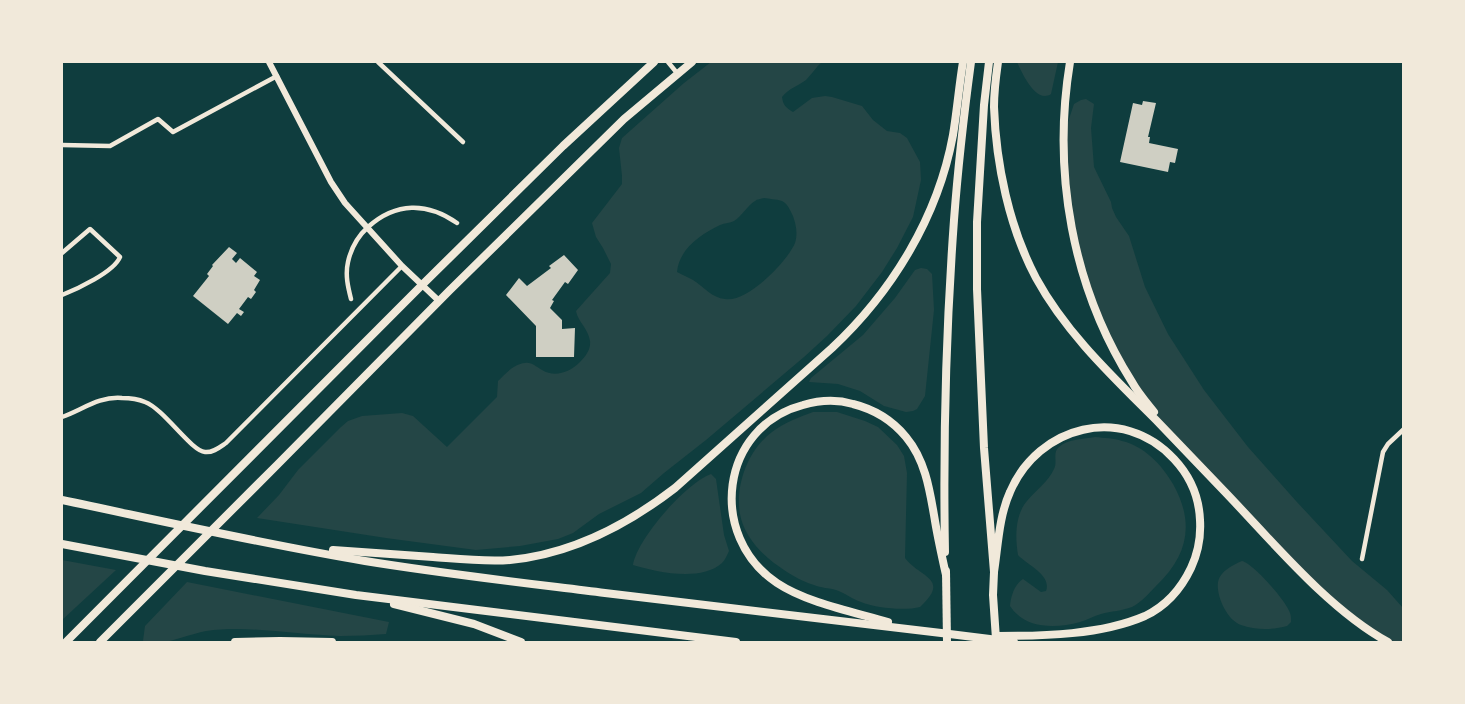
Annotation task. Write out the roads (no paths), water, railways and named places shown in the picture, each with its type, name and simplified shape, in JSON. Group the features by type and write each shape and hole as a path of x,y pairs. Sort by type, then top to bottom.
{"highway":[{"path":"289,547 477,561 511,560 542,555 594,538 655,504 853,329 887,286 918,235 944,170 952,136 963,62"},
{"path":"947,642 945,451 949,309 957,185 971,62"},
{"path":"988,62 978,212 977,289 984,448 994,572"},
{"path":"998,62 994,105 1003,179 1012,219 1035,276 1047,296 1073,333 1100,363 1324,594 1362,625 1388,642"},
{"path":"1070,62 1063,125 1063,162 1069,211 1081,268 1095,308 1116,354 1132,383 1172,436"},
{"path":"909,628 803,597 776,582 755,564 740,541 732,511 733,482 741,456 748,445 773,419 784,412 810,403 847,402 885,418 906,437 922,465 946,575"},
{"path":"965,636 1046,636 1094,629 1128,622 1156,610 1166,602 1182,585 1195,559 1201,524 1194,489 1187,475 1170,455 1144,436 1119,429 1096,428 1061,436 1028,462 1009,493 1003,515 994,572 993,595 997,642"},
{"path":"62,500 366,561 814,619 909,628 1014,642"},
{"path":"62,544 205,571 356,595 736,642"},
{"path":"356,595 474,624 521,642"},
{"path":"235,642 332,642"}],"main road":[{"path":"66,642 422,285 584,126 654,62"},
{"path":"100,642 439,301 624,120 692,62"}],"street":[{"path":"269,62 331,182 345,203 366,229 439,301"},
{"path":"378,62 463,142"},
{"path":"668,62 677,73"},
{"path":"62,145 110,146 158,119 172,132 277,76"},
{"path":"351,299 347,281 348,262 354,243 366,229 385,214 404,208 421,208 442,213 457,224"},
{"path":"62,253 90,229 120,257 118,263 112,268 77,289 62,295"},
{"path":"62,417 98,400 120,398 145,401 158,410 200,450 212,451 226,443 402,266"},
{"path":"1362,559 1383,452 1404,429"}]}
